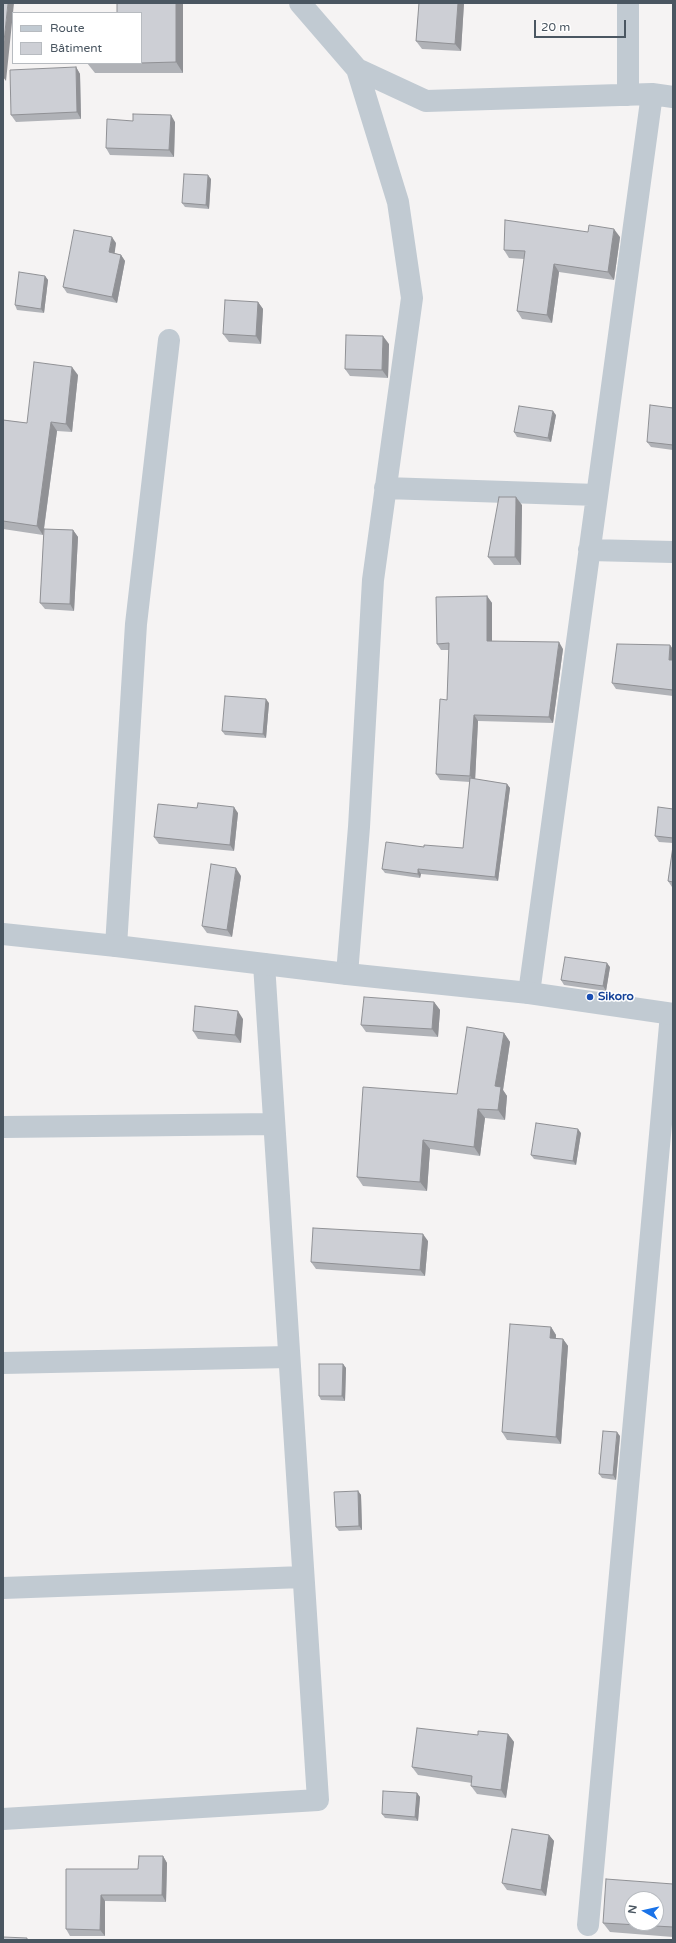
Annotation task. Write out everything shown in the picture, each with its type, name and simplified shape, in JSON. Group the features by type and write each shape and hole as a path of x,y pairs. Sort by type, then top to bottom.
{"street":[{"path":"300,3 357,69 398,202 412,298 373,580 359,826 347,974"},
{"path":"628,3 628,95"},
{"path":"357,69 426,101 662,95 597,495 529,993"},
{"path":"116,946 136,624 169,340"},
{"path":"385,488 597,495"},
{"path":"589,550 673,552"},
{"path":"3,934 347,974 529,993 672,1014 588,1925"},
{"path":"3,1819 318,1800 264,964"},
{"path":"3,1127 274,1124"},
{"path":"3,1363 289,1358"},
{"path":"3,1588 303,1577"}],"building":[{"path":"3,3 8,3 3,51"},
{"path":"117,3 176,3 176,62 142,63 142,12 117,12"},
{"path":"419,3 458,3 455,44 416,41"},
{"path":"76,67 77,112 11,115 10,70"},
{"path":"133,114 171,115 169,150 106,148 107,119 133,121"},
{"path":"184,174 208,175 206,205 182,203"},
{"path":"505,220 588,232 589,225 614,229 608,272 554,264 547,315 517,311 525,251 504,250"},
{"path":"74,230 112,237 109,252 121,255 112,297 63,287"},
{"path":"19,272 45,276 41,309 15,305"},
{"path":"225,300 258,302 256,336 223,334"},
{"path":"346,335 383,336 382,370 345,369"},
{"path":"34,362 72,367 66,424 51,422 37,526 3,521 3,420 27,423"},
{"path":"650,405 673,408 673,445 647,442"},
{"path":"519,406 553,411 548,438 514,432"},
{"path":"499,497 516,497 515,557 488,557"},
{"path":"44,529 73,530 70,604 40,603"},
{"path":"487,596 487,641 559,642 549,717 474,715 470,776 436,774 440,699 447,700 449,643 437,644 436,597"},
{"path":"617,644 670,645 669,660 673,660 673,690 612,683"},
{"path":"225,696 266,699 263,734 222,731"},
{"path":"470,778 507,784 495,877 418,869 418,874 382,869 386,842 424,847 424,845 463,848"},
{"path":"198,803 234,807 230,845 154,837 158,804 197,808"},
{"path":"658,807 673,809 673,838 655,836"},
{"path":"673,846 673,882 668,881"},
{"path":"211,864 236,868 227,930 202,926"},
{"path":"565,957 607,963 603,986 561,980"},
{"path":"364,997 434,1002 432,1029 361,1025"},
{"path":"195,1006 238,1011 235,1035 193,1031"},
{"path":"467,1027 504,1033 495,1086 501,1087 498,1110 478,1109 474,1147 423,1140 420,1182 357,1177 363,1087 457,1094"},
{"path":"536,1123 578,1129 573,1161 531,1155"},
{"path":"313,1228 423,1234 420,1270 311,1262"},
{"path":"510,1324 551,1327 550,1338 563,1339 556,1437 502,1432"},
{"path":"319,1364 343,1364 342,1396 319,1396"},
{"path":"603,1431 617,1432 613,1475 599,1474"},
{"path":"358,1491 359,1526 336,1527 334,1492"},
{"path":"417,1728 478,1735 478,1731 508,1734 501,1790 471,1786 472,1776 412,1767"},
{"path":"383,1791 417,1793 415,1817 382,1814"},
{"path":"512,1829 549,1835 541,1890 502,1883"},
{"path":"139,1856 163,1856 162,1895 101,1895 100,1930 66,1929 66,1869 138,1869"},
{"path":"606,1879 673,1884 673,1927 664,1926 664,1891 624,1891 624,1924 603,1923"},
{"path":"3,1937 27,1938 27,1940 3,1940"}],"place":[{"name":"Sikoro","path":"590,997"}]}
